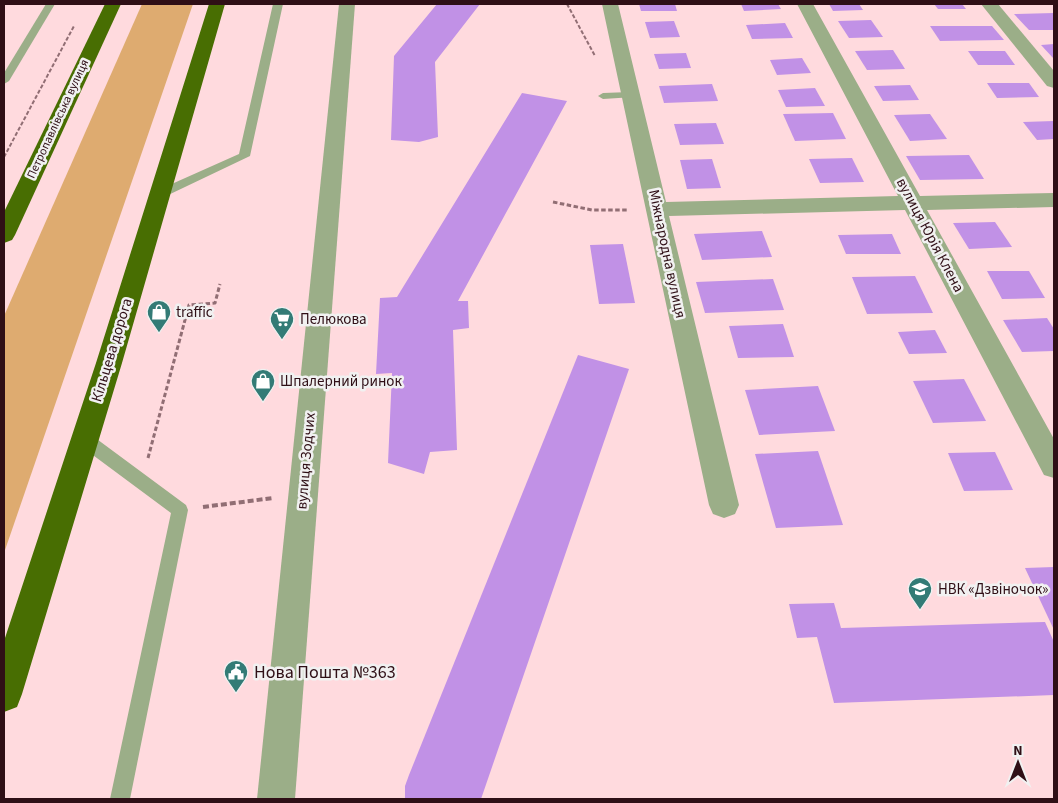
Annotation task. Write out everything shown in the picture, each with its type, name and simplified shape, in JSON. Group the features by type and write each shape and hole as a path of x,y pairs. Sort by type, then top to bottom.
{"highway":[{"name":"Петропавлівська вулиця","path":"4,235 10,208 114,4"},
{"name":"Кільцева дорога","path":"4,694 160,194 217,4"}],"street":[{"name":"вулиця Зодчих","path":"276,799 347,4"},
{"name":"Міжнародна вулиця","path":"610,4 724,505"},
{"name":"вулиця Юрія Клена","path":"805,4 1054,466"},
{"path":"989,4 1054,82"},
{"path":"657,209 1054,200"}],"lane":[{"path":"4,81 50,4"},
{"path":"160,194 244,156 278,4"},
{"path":"603,96 630,95"},
{"path":"84,439 180,510 120,799"}],"path":[{"path":"567,4 595,56"},
{"path":"4,157 77,21"},
{"path":"553,202 592,210 657,209"},
{"path":"142,481 189,305 215,303 220,284"},
{"path":"180,510 303,495"}],"shaded area":[{"path":"142,4 193,4 4,553 4,316"}],"building":[{"path":"437,4 480,4 435,62 438,137 419,142 391,140 394,56"},
{"path":"639,4 675,4 677,11 641,11"},
{"path":"741,4 778,4 781,9 744,11"},
{"path":"829,4 859,4 863,10 833,11"},
{"path":"934,4 962,4 966,9 938,9"},
{"path":"1054,13 1054,30 1029,30 1014,14"},
{"path":"871,20 883,37 849,38 838,21"},
{"path":"674,21 680,37 650,38 645,22"},
{"path":"785,23 793,38 752,39 746,25"},
{"path":"930,26 992,26 1004,40 940,41"},
{"path":"1054,44 1054,59 1041,45"},
{"path":"893,50 905,69 867,70 855,51"},
{"path":"968,51 1005,51 1015,65 978,65"},
{"path":"686,53 691,68 659,69 654,54"},
{"path":"802,58 811,73 777,75 770,60"},
{"path":"987,83 1029,83 1039,97 997,98"},
{"path":"712,84 718,101 664,103 659,86"},
{"path":"910,85 919,100 883,101 874,86"},
{"path":"815,88 825,106 786,107 778,90"},
{"path":"522,93 567,101 458,301 468,301 469,328 453,330 457,450 430,452 424,474 388,463 392,373 376,374 380,298 397,297"},
{"path":"833,113 846,139 795,141 783,114"},
{"path":"930,114 947,139 910,141 894,115"},
{"path":"1054,121 1054,139 1037,140 1023,122"},
{"path":"716,123 724,144 680,145 674,124"},
{"path":"969,155 984,179 920,180 906,156"},
{"path":"852,158 864,182 820,183 809,159"},
{"path":"712,159 721,188 687,189 680,160"},
{"path":"995,222 1012,247 969,249 953,223"},
{"path":"762,231 772,257 702,260 694,234"},
{"path":"892,234 901,254 846,254 838,235"},
{"path":"623,244 635,303 599,304 590,245"},
{"path":"987,271 1029,271 1045,298 1002,299"},
{"path":"915,276 933,313 867,314 852,277"},
{"path":"773,279 784,310 705,313 696,282"},
{"path":"1047,318 1054,329 1054,351 1022,352 1003,320"},
{"path":"783,324 794,357 738,358 729,326"},
{"path":"935,330 947,353 909,354 898,332"},
{"path":"578,355 629,369 481,799 405,799 405,786 409,775"},
{"path":"964,379 986,421 933,423 913,381"},
{"path":"818,386 835,431 759,435 745,390"},
{"path":"818,451 843,525 776,528 755,454"},
{"path":"995,452 1013,490 964,491 948,453"},
{"path":"1054,567 1054,630 1025,568"},
{"path":"834,603 841,628 1045,622 1054,642 1054,695 834,703 817,637 797,638 789,604"}],"place":[{"name":"traffic","path":"159,333"},
{"name":"Пелюкова","path":"282,340"},
{"name":"Шпалерний ринок","path":"263,402"},
{"name":"НВК «Дзвіночок»","path":"920,610"},
{"name":"Нова Пошта №363","path":"236,693"}]}
